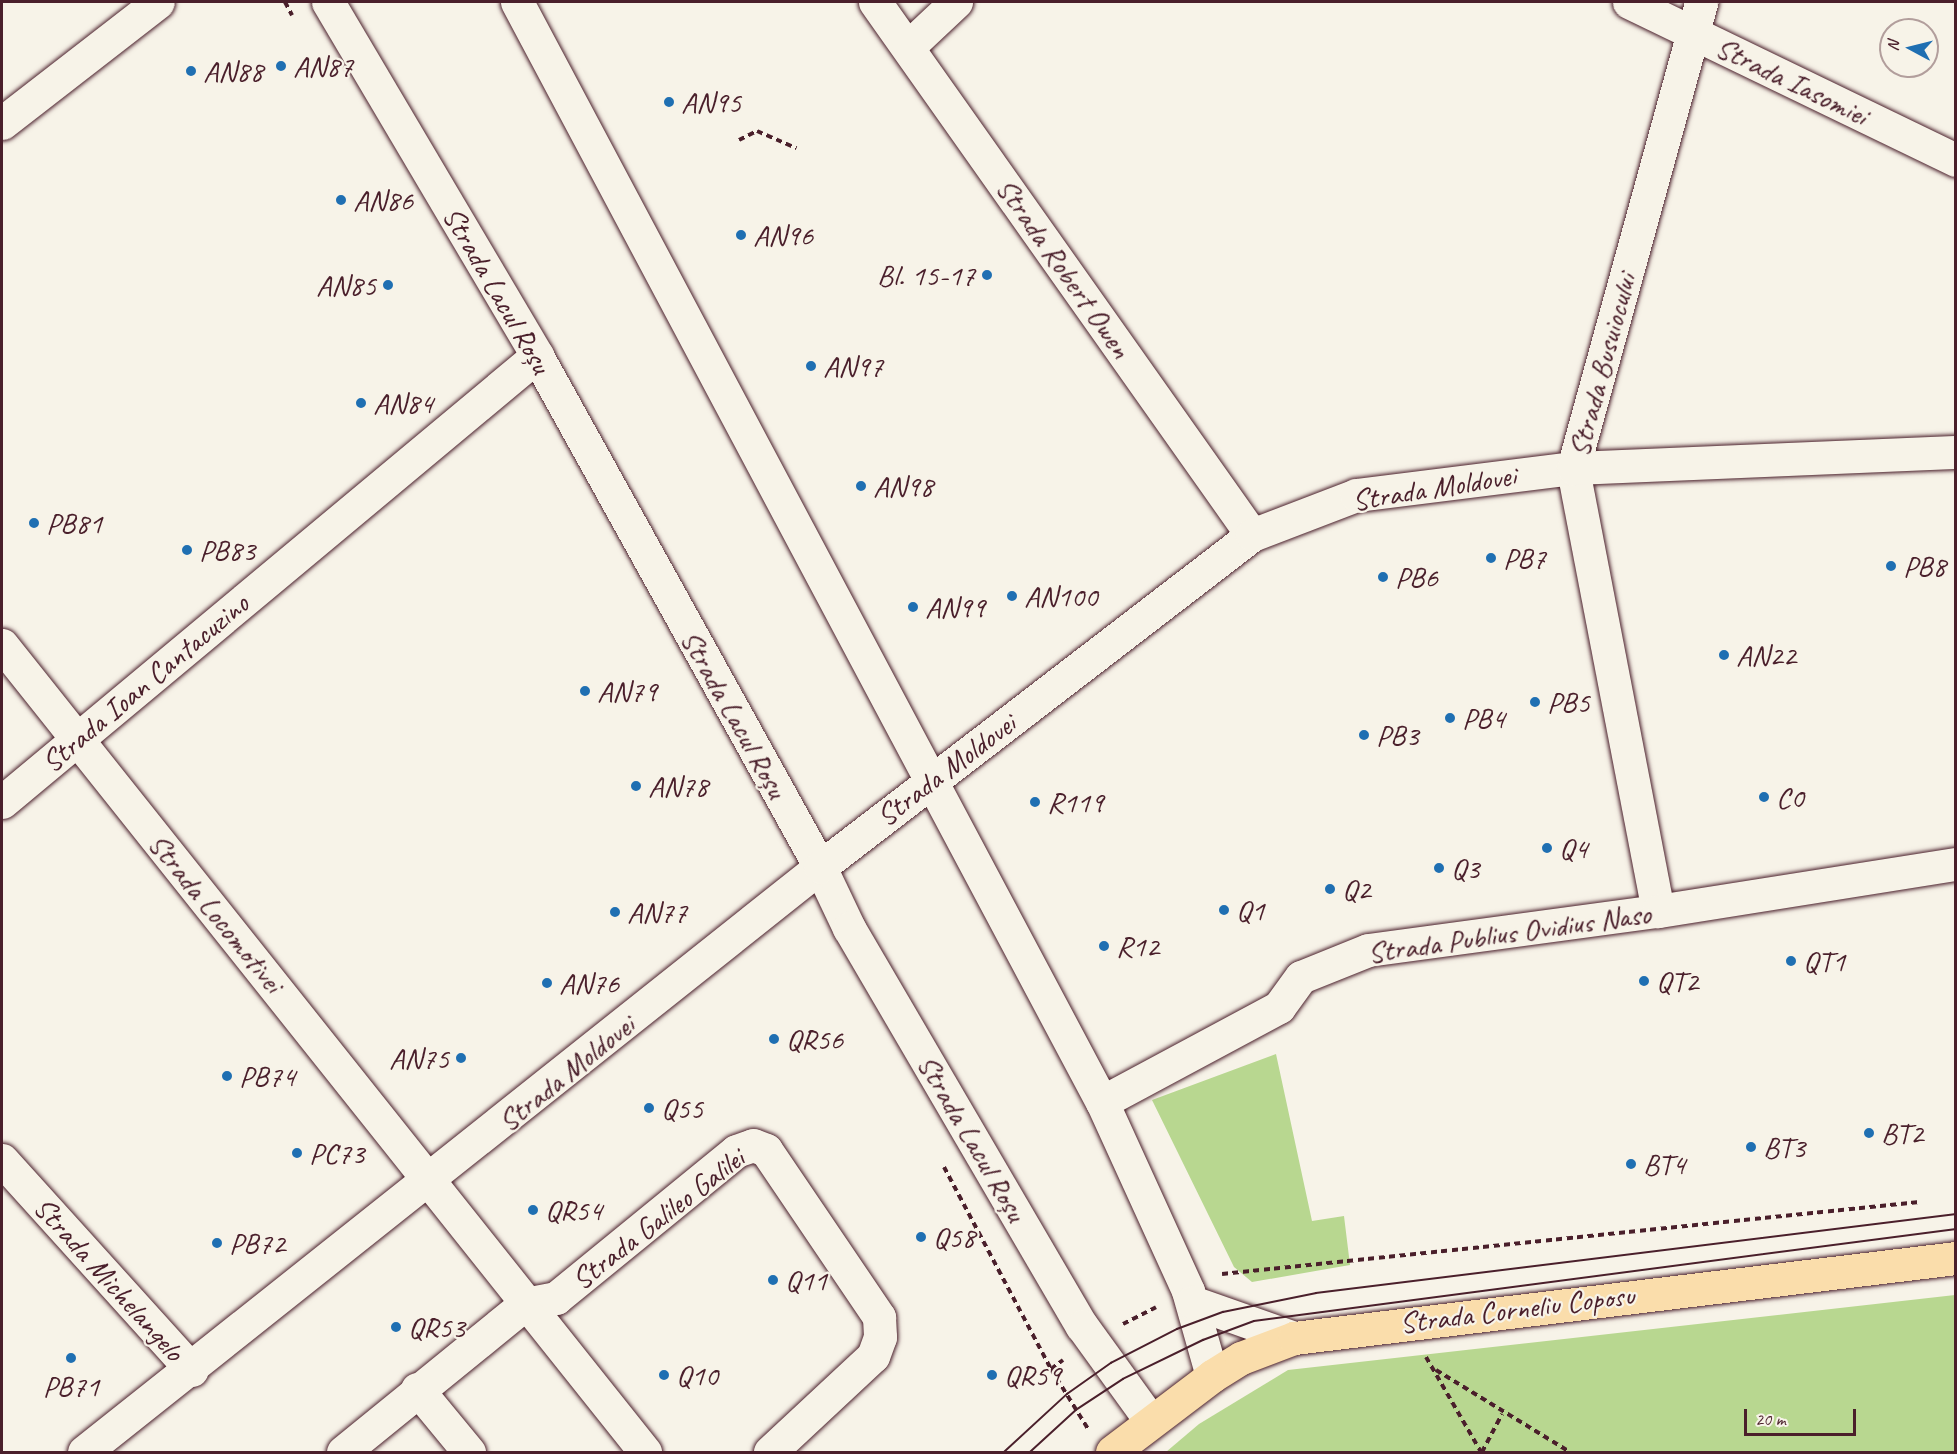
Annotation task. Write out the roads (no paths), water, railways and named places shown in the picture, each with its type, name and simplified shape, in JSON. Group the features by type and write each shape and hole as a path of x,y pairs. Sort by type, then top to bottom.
{"main road":[{"name":"Strada Corneliu Coposu","path":"1102,1444 1150,1420 1212,1376 1250,1354 1294,1338 1398,1323 1956,1258"}],"street":[{"path":"6,113 158,2"},
{"name":"Strada Lacul Roșu","path":"328,2 537,356 820,867 849,928 1093,1339 1150,1420"},
{"path":"517,2 1102,1102 1190,1296 1212,1376"},
{"name":"Strada Robert Owen","path":"875,2 1252,535"},
{"path":"908,47 956,2"},
{"name":"Strada Iasomiei","path":"1629,2 1956,160"},
{"name":"Strada Busuiocului","path":"1658,911 1573,468 1701,2"},
{"name":"Strada Ioan Cantacuzino","path":"2,802 537,356"},
{"name":"Strada Moldovei","path":"84,1452 192,1370 430,1181 820,867 1252,535 1356,495 1573,468 1956,452"},
{"name":"Strada Locomotivei","path":"2,645 430,1181"},
{"name":"Strada Publius Ovidius Naso","path":"1102,1102 1279,1007 1301,976 1368,950 1658,911 1956,864"},
{"name":"Strada Galileo Galilei","path":"343,1452 417,1389 525,1304 556,1298 736,1151 753,1145 766,1150 879,1317 880,1337 873,1356 771,1452"},
{"name":"Strada Michelangelo","path":"2,1160 192,1370"},
{"path":"430,1181 525,1304 645,1452"},
{"path":"1190,1296 1294,1338"},
{"path":"417,1389 470,1452"}],"tram line":[{"path":"1004,1452 1067,1394 1111,1363 1177,1329 1223,1312 1316,1293 1956,1214"},
{"path":"1030,1452 1076,1410 1123,1379 1203,1340 1254,1321 1956,1229"}],"place":[{"name":"AN87","path":"281,66"},
{"name":"AN88","path":"191,71"},
{"name":"AN95","path":"669,102"},
{"name":"AN86","path":"341,200"},
{"name":"AN96","path":"741,235"},
{"name":"Bl. 15-17","path":"987,275"},
{"name":"AN85","path":"388,285"},
{"name":"AN97","path":"811,366"},
{"name":"AN84","path":"361,403"},
{"name":"AN98","path":"861,486"},
{"name":"PB81","path":"34,523"},
{"name":"PB83","path":"187,550"},
{"name":"PB7","path":"1491,558"},
{"name":"PB8","path":"1891,566"},
{"name":"PB6","path":"1383,577"},
{"name":"AN100","path":"1012,596"},
{"name":"AN99","path":"913,607"},
{"name":"AN22","path":"1724,655"},
{"name":"AN79","path":"585,691"},
{"name":"PB5","path":"1535,702"},
{"name":"PB4","path":"1450,718"},
{"name":"PB3","path":"1364,735"},
{"name":"AN78","path":"636,786"},
{"name":"C0","path":"1764,797"},
{"name":"R119","path":"1035,802"},
{"name":"Q4","path":"1547,848"},
{"name":"Q3","path":"1439,868"},
{"name":"Q2","path":"1330,889"},
{"name":"Q1","path":"1224,910"},
{"name":"AN77","path":"615,912"},
{"name":"R12","path":"1104,946"},
{"name":"QT1","path":"1791,961"},
{"name":"QT2","path":"1644,981"},
{"name":"AN76","path":"547,983"},
{"name":"QR56","path":"774,1039"},
{"name":"AN75","path":"461,1058"},
{"name":"PB74","path":"227,1076"},
{"name":"Q55","path":"649,1108"},
{"name":"BT2","path":"1869,1133"},
{"name":"BT3","path":"1751,1147"},
{"name":"PC73","path":"297,1153"},
{"name":"BT4","path":"1631,1164"},
{"name":"QR54","path":"533,1210"},
{"name":"Q58","path":"921,1237"},
{"name":"PB72","path":"217,1243"},
{"name":"Q11","path":"773,1280"},
{"name":"QR53","path":"396,1327"},
{"name":"PB71","path":"71,1358"},
{"name":"Q10","path":"664,1375"},
{"name":"QR59","path":"992,1375"}]}
